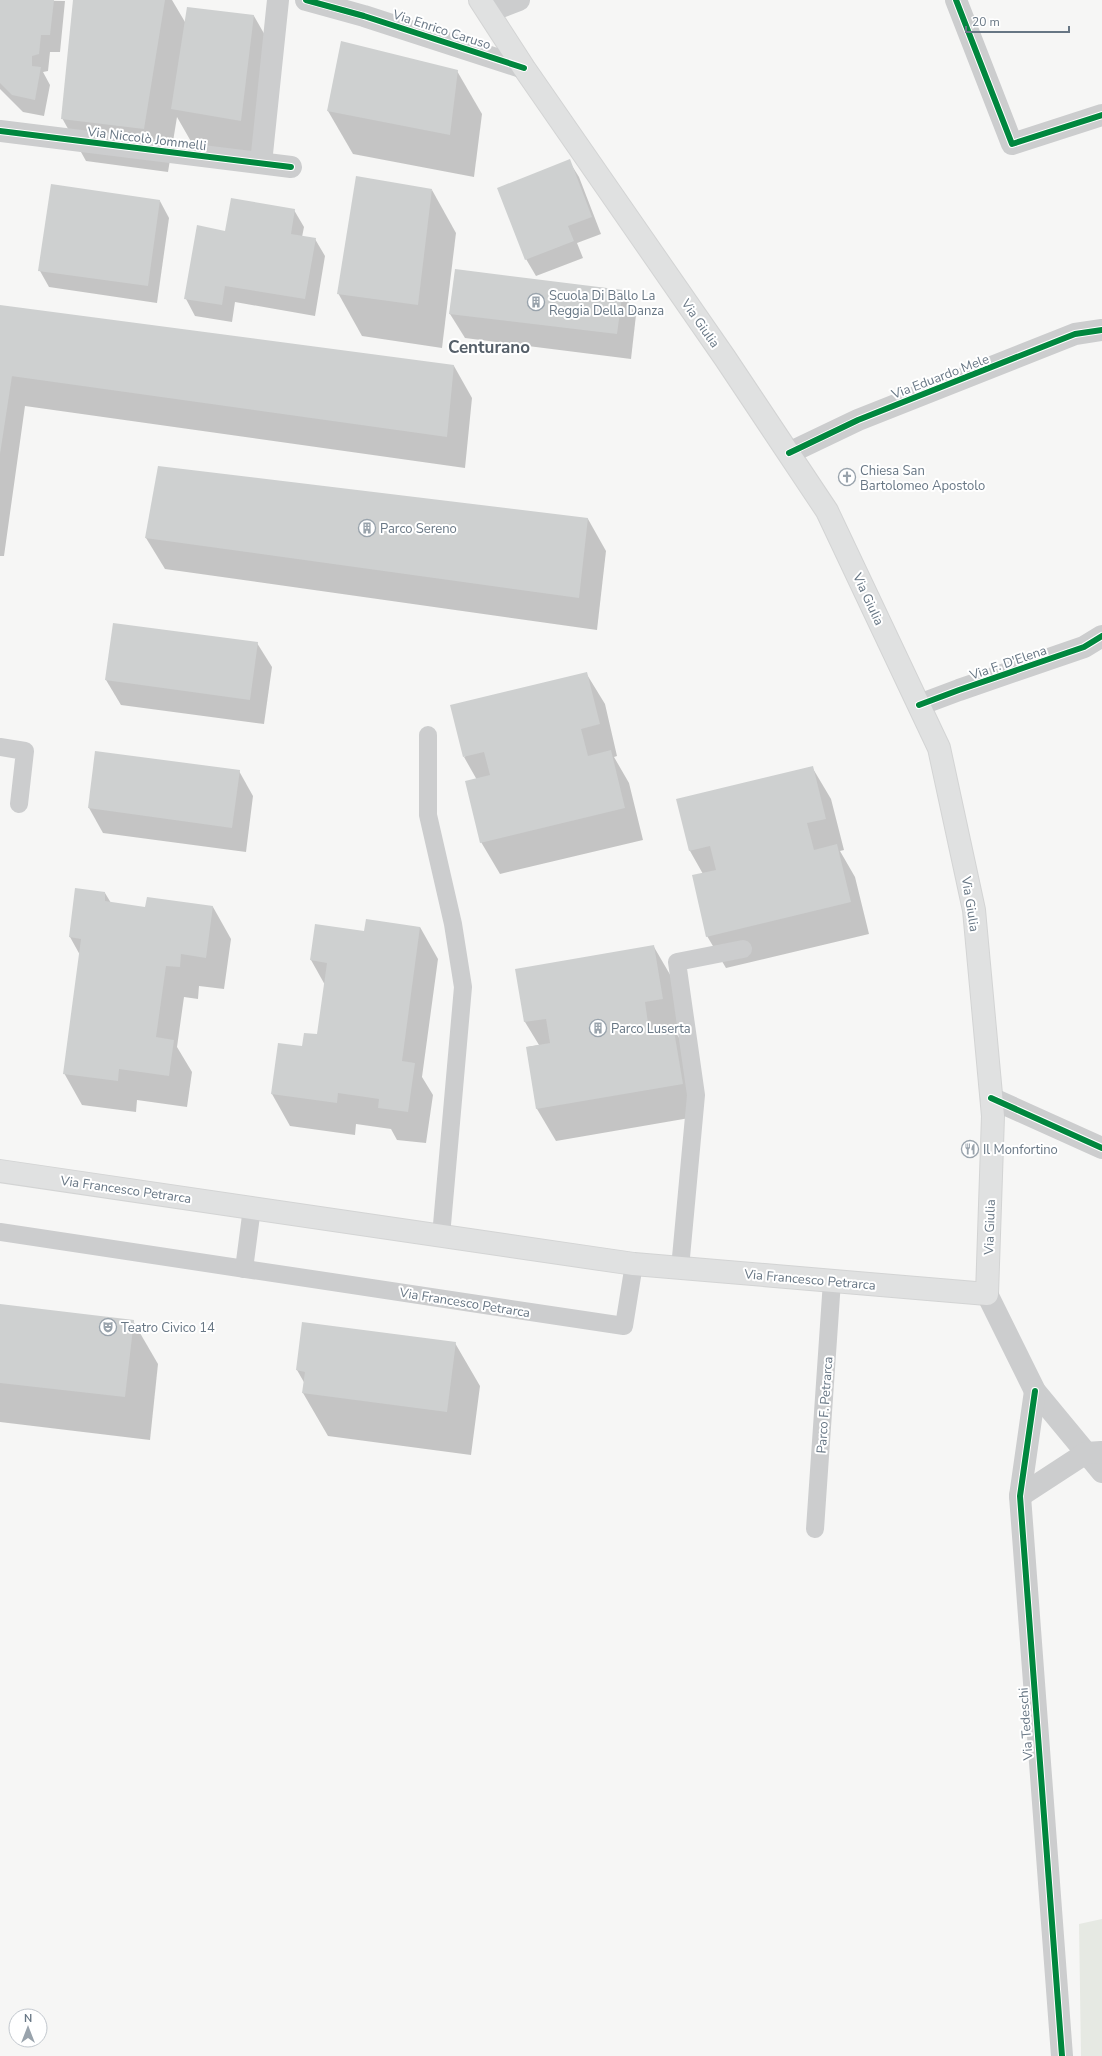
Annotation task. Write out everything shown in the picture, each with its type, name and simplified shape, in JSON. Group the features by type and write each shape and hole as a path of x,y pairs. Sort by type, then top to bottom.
{"main road":[{"name":"Via Giulia","path":"484,6 524,68 827,511 939,748 974,910 992,1098 993,1116 987,1294"},
{"name":"Via Francesco Petrarca","path":"0,1171 634,1264 987,1294"}],"street":[{"name":"Via Enrico Caruso","path":"306,0 339,9 524,68"},
{"path":"339,9 369,0"},
{"path":"484,6 518,0"},
{"path":"956,0 1012,144 1102,115"},
{"path":"261,163 278,1"},
{"name":"Via Niccolò Jommelli","path":"0,131 291,167"},
{"name":"Via Eduardo Mele","path":"788,453 858,420 1068,337 1102,330"},
{"name":"Via F. D'Elena","path":"919,705 1084,647 1102,636"},
{"path":"992,1098 1102,1148"},
{"path":"987,1294 1035,1390 1094,1452 1102,1472"},
{"name":"Via Tedeschi","path":"1035,1390 1020,1496 1062,2056"},
{"path":"1020,1496 1094,1452"}],"lane":[{"path":"428,735 428,815 453,924 464,987 441,1236"},
{"path":"0,747 25,751 19,804"},
{"path":"680,1268 696,1095 677,962 743,950"},
{"path":"244,1269 252,1208"},
{"name":"Via Francesco Petrarca","path":"0,1232 624,1326 634,1264"},
{"name":"Parco F. Petrarca","path":"815,1530 832,1281"}],"shaded area":[{"path":"1102,1919 1102,2056 1081,2056 1079,1924"}],"building":[{"path":"0,0 54,0 50,35 41,35 39,54 32,56 32,66 41,67 35,100 12,95 0,83"},
{"path":"73,0 165,0 144,129 61,119"},
{"path":"187,7 254,15 241,121 171,109"},
{"path":"341,41 458,70 450,135 327,111"},
{"path":"570,159 592,217 568,226 574,241 525,260 497,188"},
{"path":"356,176 432,189 418,305 337,294"},
{"path":"51,184 160,200 148,286 38,271"},
{"path":"231,198 295,209 291,234 316,238 305,299 225,286 222,305 184,299 197,225 225,231"},
{"name":"Scuola Di Ballo La Reggia Della Danza","path":"455,269 623,290 617,334 449,314"},
{"path":"0,305 454,365 447,437 12,376 0,454"},
{"name":"Parco Sereno","path":"158,466 588,518 579,598 145,538"},
{"path":"113,623 258,642 250,700 105,680"},
{"path":"587,672 600,724 581,729 588,756 611,750 625,808 480,843 465,781 490,775 484,752 463,757 450,705"},
{"path":"95,751 240,770 232,828 88,808"},
{"path":"813,766 826,819 807,823 814,850 837,844 851,902 706,937 692,875 716,870 710,846 689,851 676,799"},
{"path":"75,888 105,892 105,901 145,907 147,897 213,906 206,958 181,954 180,967 166,966 156,1037 174,1040 169,1076 119,1069 118,1081 63,1074 81,939 69,937"},
{"path":"366,919 420,927 402,1061 415,1063 408,1112 378,1108 379,1099 338,1093 337,1103 271,1094 278,1043 302,1046 304,1033 317,1034 327,963 310,960 315,924 364,931"},
{"name":"Parco Luserta","path":"654,945 663,999 645,1002 649,1030 673,1025 683,1084 536,1109 526,1047 550,1043 546,1019 524,1022 515,969"},
{"path":"0,1304 134,1320 125,1397 0,1383"},
{"path":"302,1322 456,1342 447,1412 302,1393 305,1372 296,1370"}],"cycle path":[{"path":"306,0 364,16 524,68"},
{"path":"956,0 1012,144 1102,115"},
{"path":"0,131 291,167"},
{"path":"789,453 858,420 1075,334 1102,330"},
{"path":"919,705 1084,647 1102,636"},
{"path":"991,1098 1102,1148"},
{"path":"1035,1391 1020,1496 1062,2056"}],"place":[{"name":"Scuola Di Ballo La Reggia Della Danza","path":"536,302"},
{"name":"Chiesa San Bartolomeo Apostolo","path":"847,477"},
{"name":"Parco Sereno","path":"367,528"},
{"name":"Parco Luserta","path":"598,1028"},
{"name":"Il Monfortino","path":"970,1149"},
{"name":"Teatro Civico 14","path":"108,1327"}],"district":[{"name":"Centurano","path":"489,347"}]}
